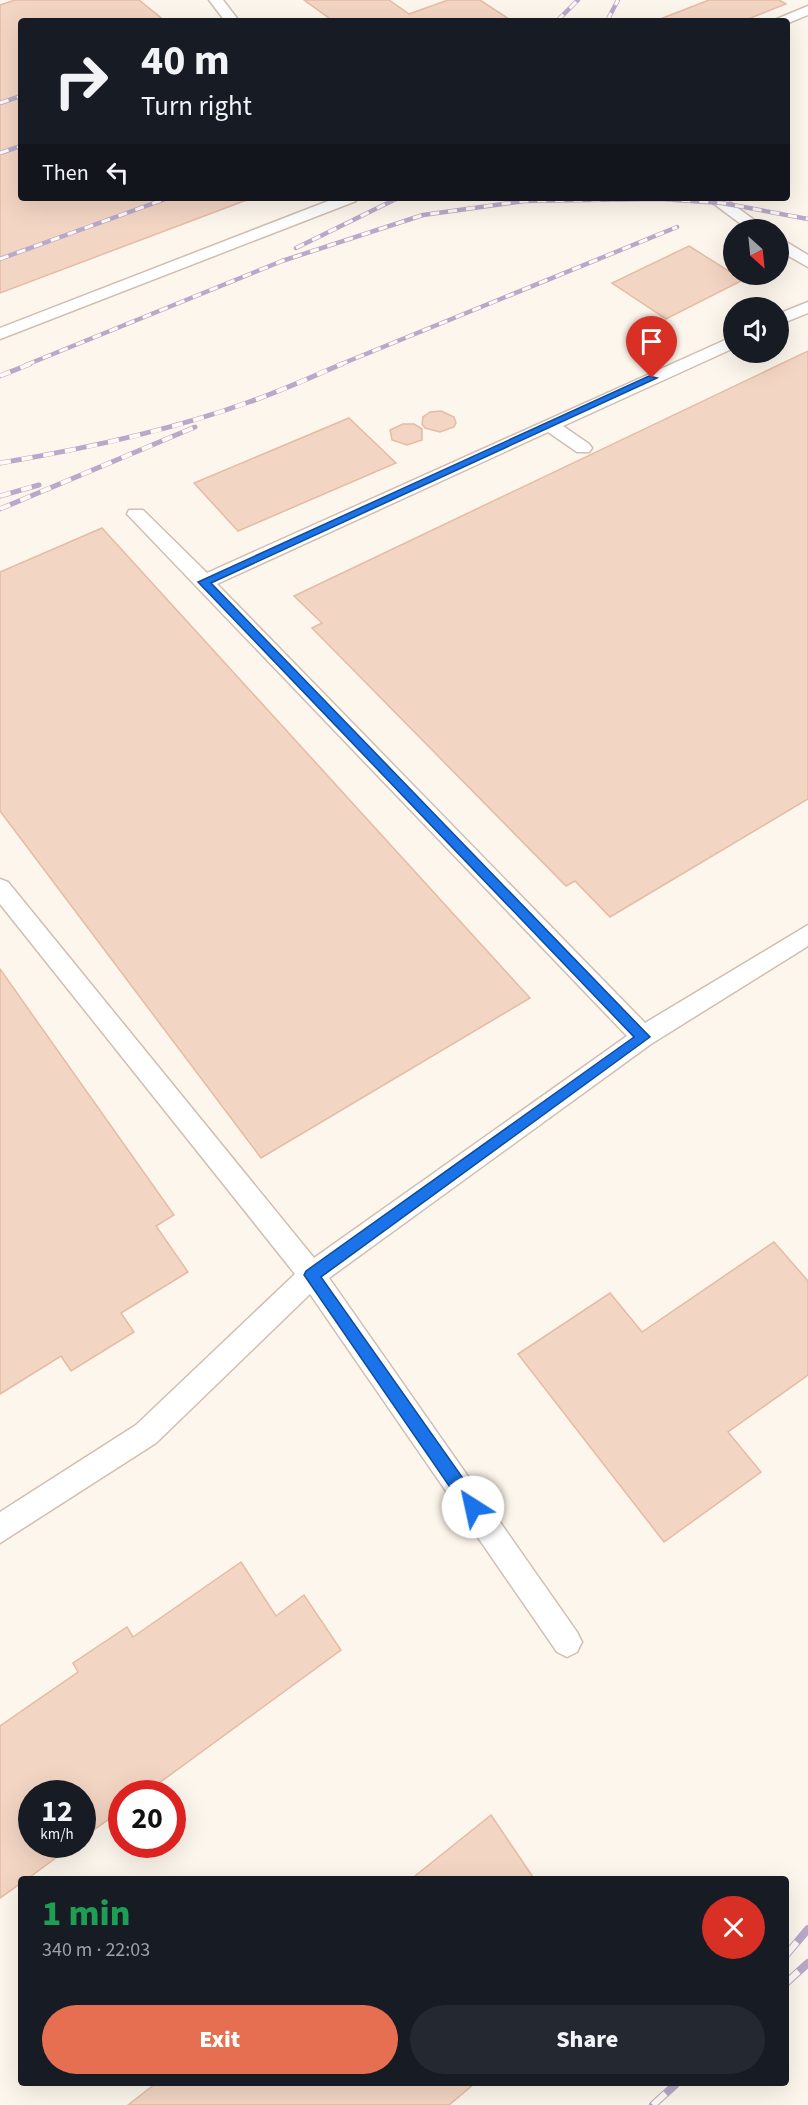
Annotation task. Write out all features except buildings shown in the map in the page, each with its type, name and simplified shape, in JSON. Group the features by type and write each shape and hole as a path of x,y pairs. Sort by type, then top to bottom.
{"lane":[{"path":"216,0 230,18"},
{"path":"786,18 808,10"},
{"path":"0,334 342,201"},
{"path":"718,201 744,219"},
{"path":"789,249 808,262"},
{"path":"789,315 808,307"},
{"path":"204,582 723,346"},
{"path":"550,425 583,448"},
{"path":"136,514 643,1037"},
{"path":"0,888 312,1275 567,1642"},
{"path":"0,1529 146,1434 312,1275 643,1037 808,934"}],"railway":[{"path":"560,18 578,0"},
{"path":"609,18 618,0"},
{"path":"0,103 18,97"},
{"path":"0,153 18,147"},
{"path":"0,259 160,201"},
{"path":"296,248 392,201"},
{"path":"26,365 282,261 423,215 524,201"},
{"path":"691,201 722,203 808,219"},
{"path":"339,365 677,227"},
{"path":"0,376 30,364"},
{"path":"0,463 63,452 188,422 261,398 342,364"},
{"path":"0,509 195,427"},
{"path":"0,496 39,485"},
{"path":"789,1951 808,1929"},
{"path":"789,1980 808,1963"},
{"path":"653,2105 674,2086"}],"route":[{"path":"473,1507 312,1275 643,1037 204,582 652,378"}]}
